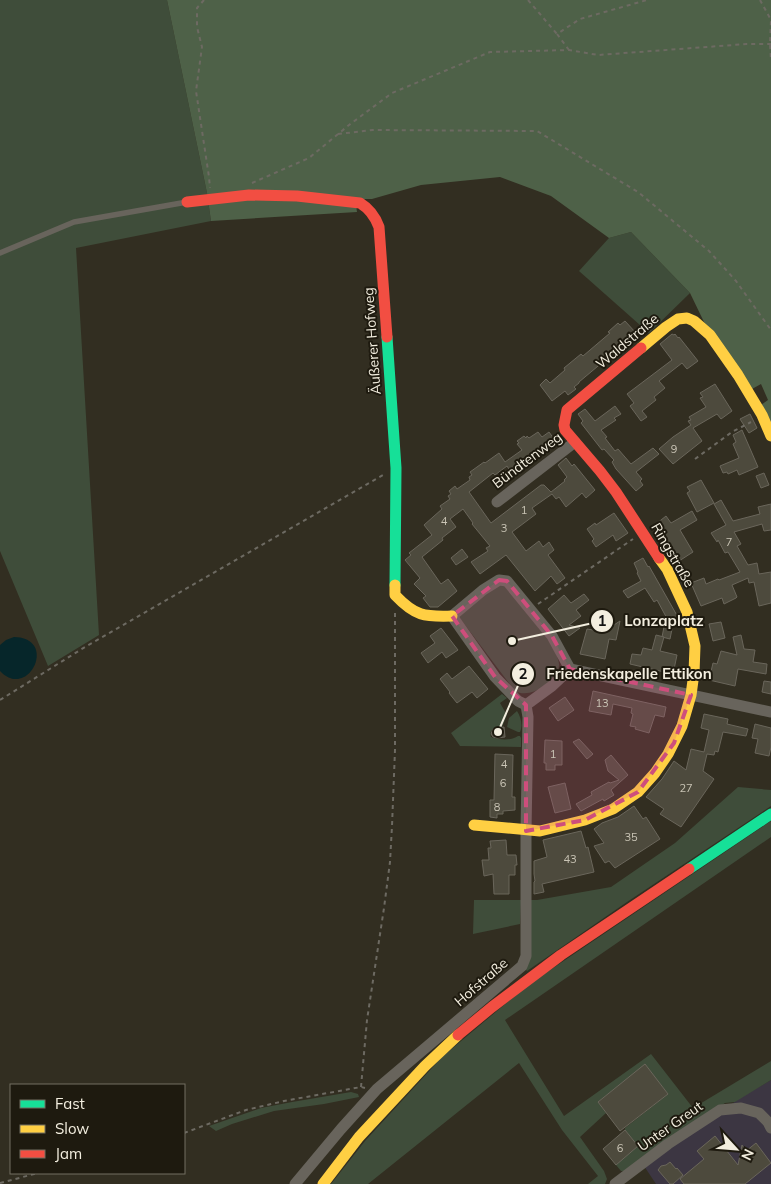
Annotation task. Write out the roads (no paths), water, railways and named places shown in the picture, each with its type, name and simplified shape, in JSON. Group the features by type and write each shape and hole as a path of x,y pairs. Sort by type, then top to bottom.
{"street":[{"name":"Äußerer Hofweg","path":"187,202 249,195 298,196 360,203 375,215 379,227 396,468 395,595 415,613 425,616 452,616"},
{"name":"Waldstraße","path":"567,410 666,327 678,319 687,318 694,321 710,335 738,375 762,415 771,436"},
{"name":"Ringstraße","path":"474,825 540,831 585,820 613,808 638,792 655,773 674,743 685,719 691,695 695,646 687,612 667,569 643,532 600,471 565,430 564,424 567,410"},
{"name":"Bündtenweg","path":"496,502 575,442"},
{"path":"570,669 552,686 526,705 518,701 495,678 452,616 483,590 499,580 507,581 552,636 570,669 771,712"},
{"name":"Hofstraße","path":"295,1184 341,1128 377,1089 522,966 526,956 528,725 526,705"},
{"path":"323,1184 359,1137 424,1066 458,1035 561,955 771,814"},
{"name":"Unter Greut","path":"615,1184 668,1144 720,1110 741,1108 759,1113 771,1128"}],"lane":[{"path":"0,252 74,222 187,202"}],"water":[{"path":"14,637 27,640 35,647 37,656 29,674 20,678 10,678 0,671 0,645"}],"place":[{"name":"Lonzaplatz","path":"512,641"},
{"name":"Friedenskapelle Ettikon","path":"498,732"}]}
